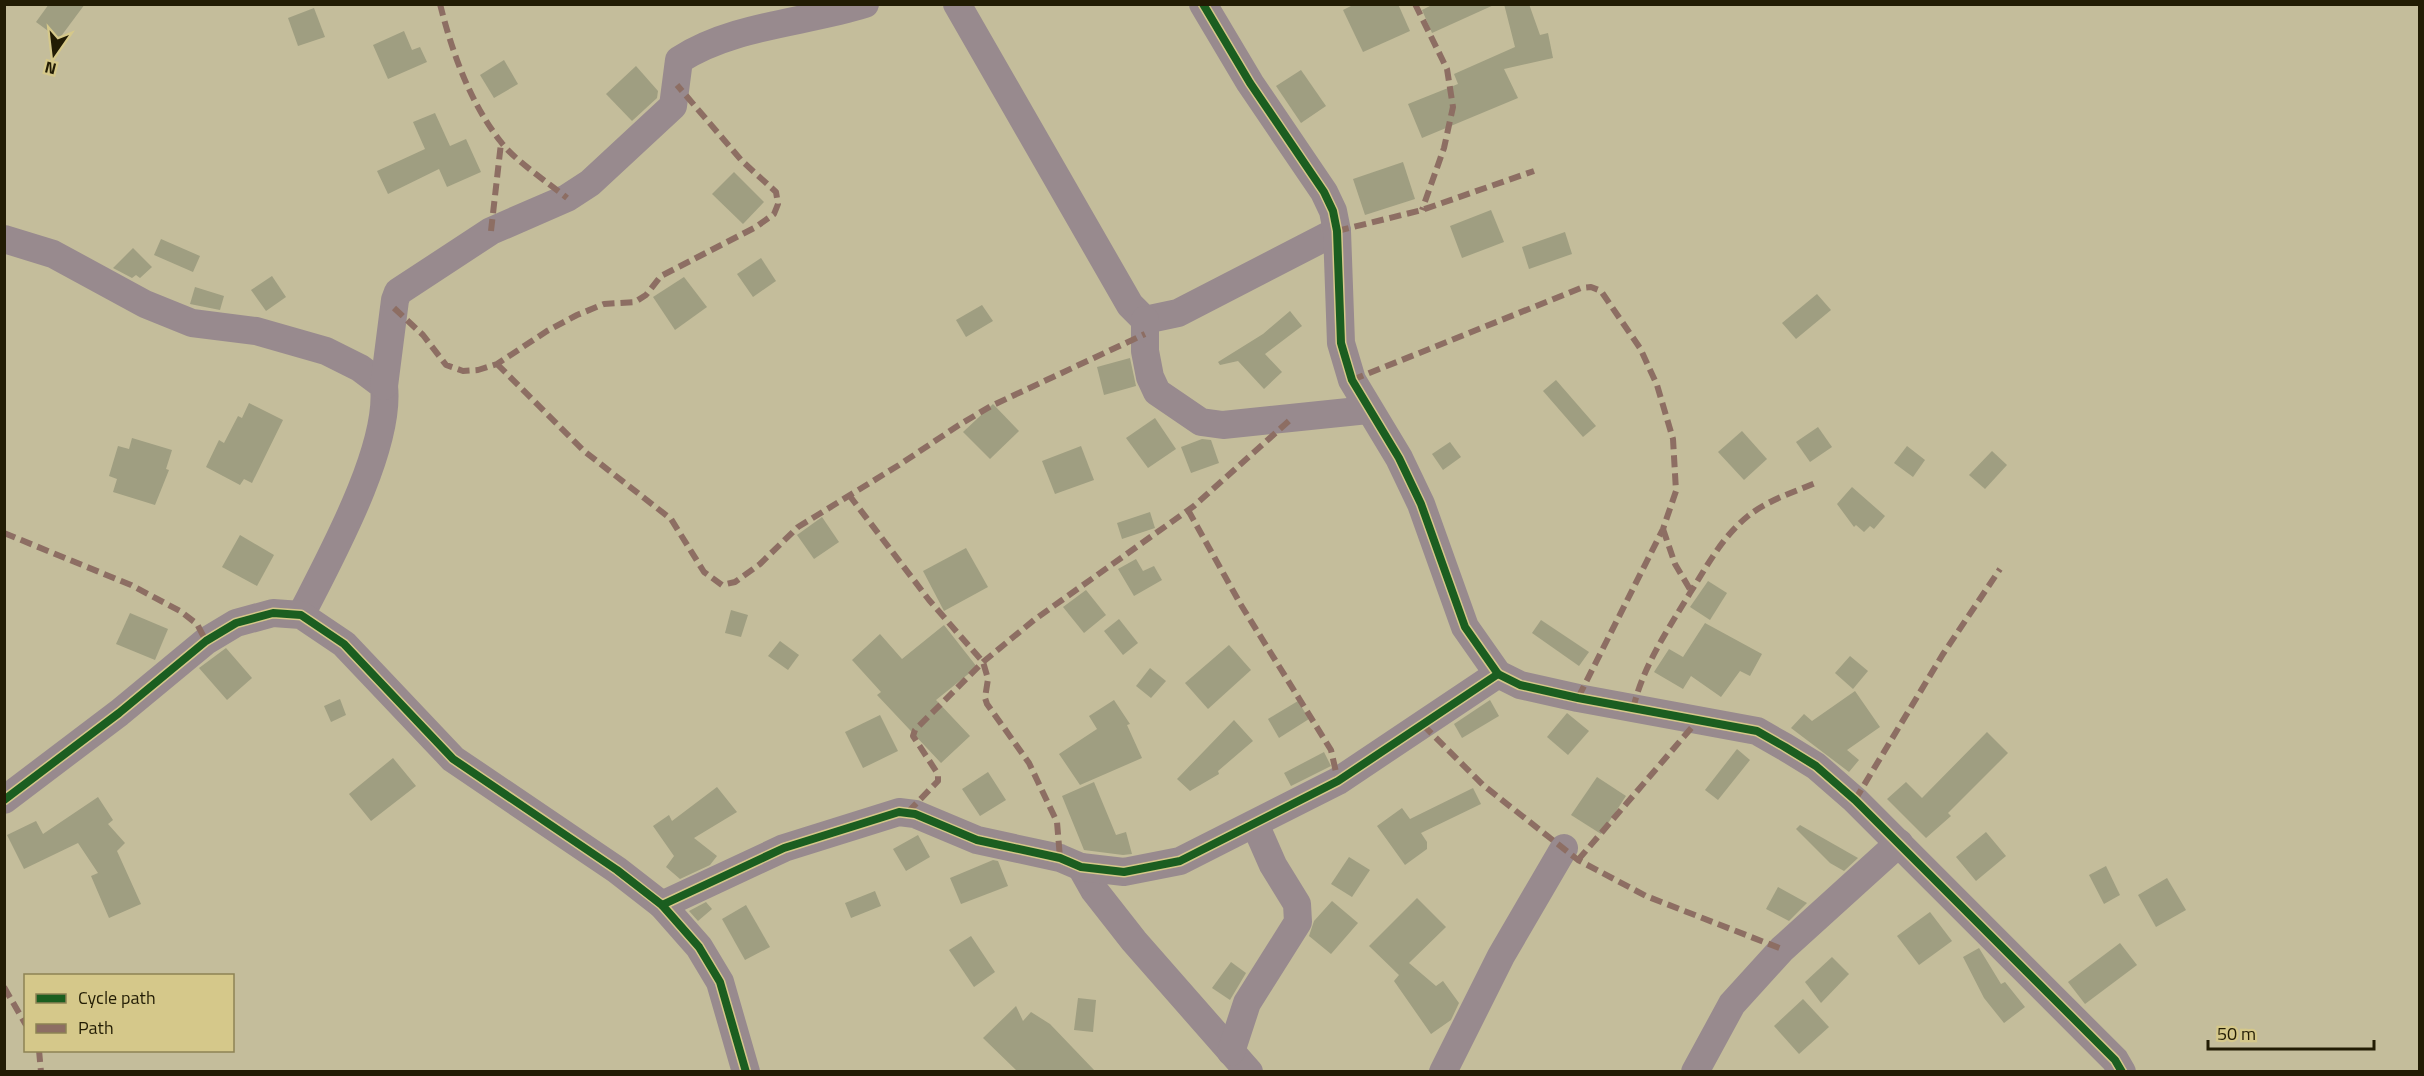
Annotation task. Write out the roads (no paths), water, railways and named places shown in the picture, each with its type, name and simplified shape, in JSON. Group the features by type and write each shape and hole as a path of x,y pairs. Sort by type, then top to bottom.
{"street":[{"path":"301,615 342,534 383,428 386,405 384,386 393,308 398,292 491,231 567,198 591,183 673,106 679,60 711,44 745,33 827,16 865,4"},
{"path":"957,4 1130,305 1145,320 1145,351 1150,377 1158,392 1201,422 1223,425 1368,410"},
{"path":"1203,4 1250,83 1324,192 1333,211 1337,231 1341,343 1352,380 1368,410 1400,458 1421,504 1465,627 1498,674 1520,685 1578,699 1757,731 1816,766 1899,843 2115,1060 2122,1071"},
{"path":"1145,320 1178,313 1337,231"},
{"path":"4,239 53,254 145,304 192,323 256,331 326,351 360,368 384,386"},
{"path":"4,800 119,713 207,641 236,623 273,613 301,615 344,644 453,759 617,870 662,904 699,947 720,982 746,1071"},
{"path":"662,904 784,848 899,812 915,814 976,840 1060,858 1081,867 1124,872 1180,861 1338,781 1498,674"},
{"path":"1240,1062 1247,1003 1298,922 1299,911 1273,865 1255,824"},
{"path":"1695,1071 1732,1004 1782,949 1899,843"},
{"path":"1443,1071 1501,956 1564,848"},
{"path":"1081,867 1094,890 1134,941 1240,1062"}]}
